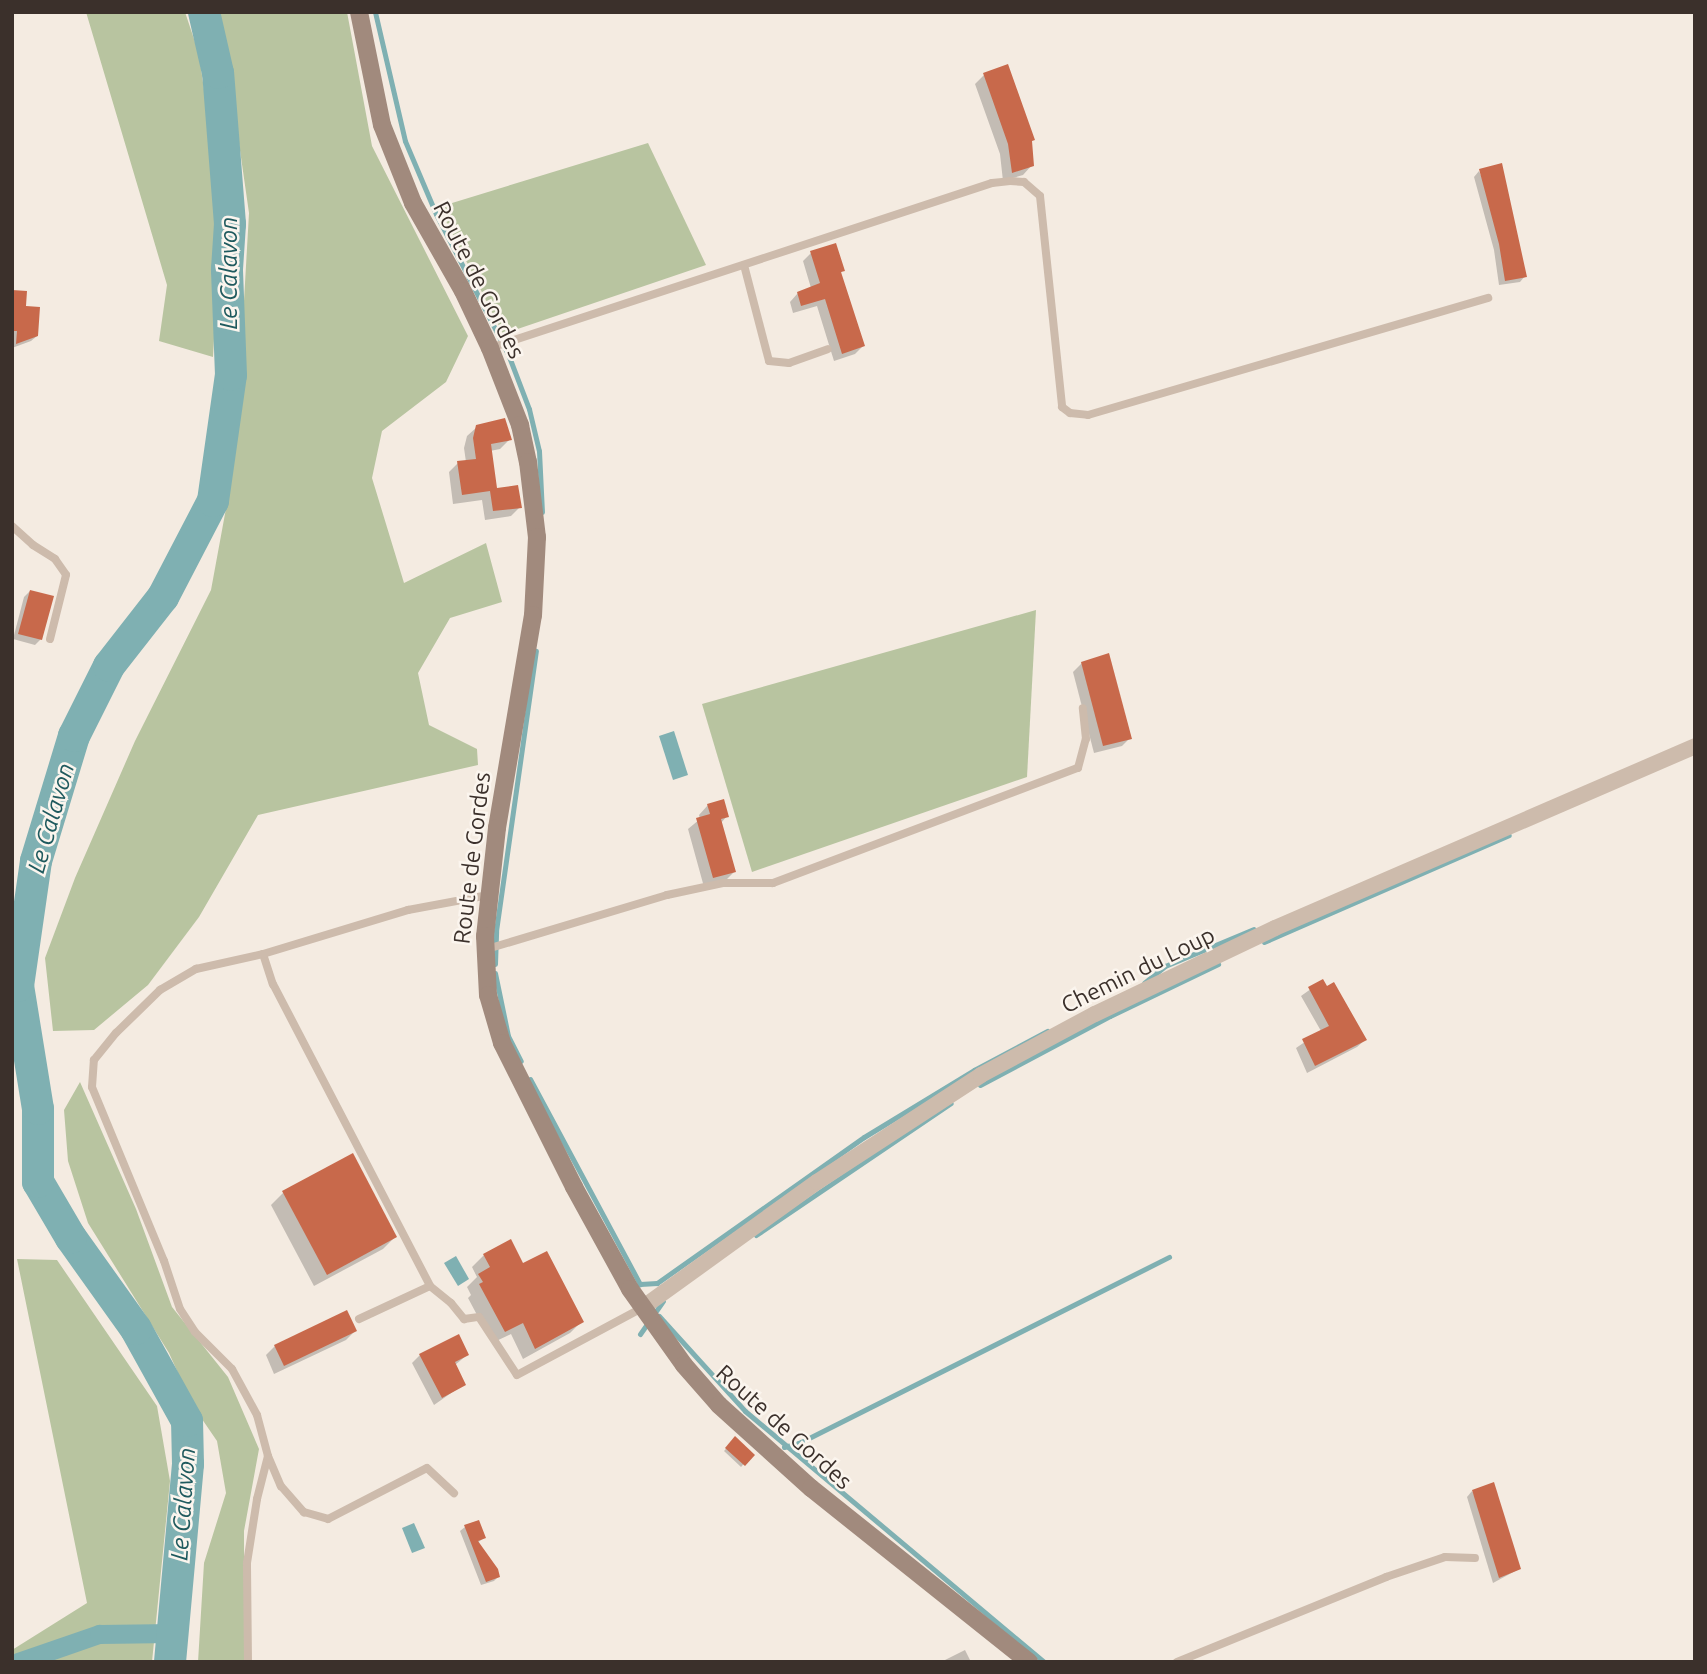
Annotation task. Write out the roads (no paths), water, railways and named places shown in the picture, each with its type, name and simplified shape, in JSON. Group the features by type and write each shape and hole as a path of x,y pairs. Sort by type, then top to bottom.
{"street":[{"name":"Route de Gordes","path":"359,12 382,125 413,203 463,291 490,348 520,425 528,462 537,537 533,615 497,828 484,950 488,995 502,1043 574,1187 642,1308 684,1365 742,1426 811,1488 1029,1662"},
{"name":"Chemin du Loup","path":"642,1308 817,1182 981,1075 1095,1014 1275,928 1695,746"}],"lane":[{"path":"490,348 992,183 1024,182 1040,195 1062,407 1070,413 1088,415 1488,298"},
{"path":"744,265 769,361 789,363 828,349"},
{"path":"12,526 33,545 55,559 66,575 50,639"},
{"path":"484,950 667,895 723,883 774,883 1077,768 1086,739 1083,708"},
{"path":"454,1493 427,1468 328,1519 304,1512 281,1486 268,1456 257,1415 232,1369 195,1332 180,1309 164,1261 92,1087 94,1060 116,1033 160,990 195,969 263,954 408,910 489,895"},
{"path":"263,954 273,984 430,1286 451,1303 464,1319 479,1317 517,1375 642,1308"},
{"path":"359,1319 430,1286"},
{"path":"248,1662 247,1563 257,1499 268,1456"},
{"path":"1177,1662 1386,1577 1445,1556 1475,1558"}],"water":[{"path":"674,731 688,775 673,780 659,736"},
{"path":"456,1256 469,1279 458,1286 444,1263"},
{"path":"414,1523 425,1548 412,1553 402,1528"}],"waterway":[{"name":"Le Calavon","path":"170,1662 188,1464 187,1421 136,1329 71,1238 38,1182 38,1109 18,986 36,861 74,736 109,666 163,597 213,501 231,375 227,269 230,224 218,73 204,12"},
{"path":"375,12 405,141 436,214 508,354 529,409 539,451 542,512"},
{"path":"495,964 496,931 536,651"},
{"path":"1264,942 1509,835"},
{"path":"1144,983 1165,966 1254,929"},
{"path":"980,1085 1110,1016 1218,964"},
{"path":"495,973 508,1036 521,1061"},
{"path":"530,1079 640,1284 657,1283 864,1137 974,1070 1047,1031"},
{"path":"756,1235 951,1103"},
{"path":"784,1447 801,1442 1169,1257"},
{"path":"640,1334 663,1301"},
{"path":"659,1316 745,1411 1044,1662"},
{"path":"18,1662 99,1634 173,1633"}]}
